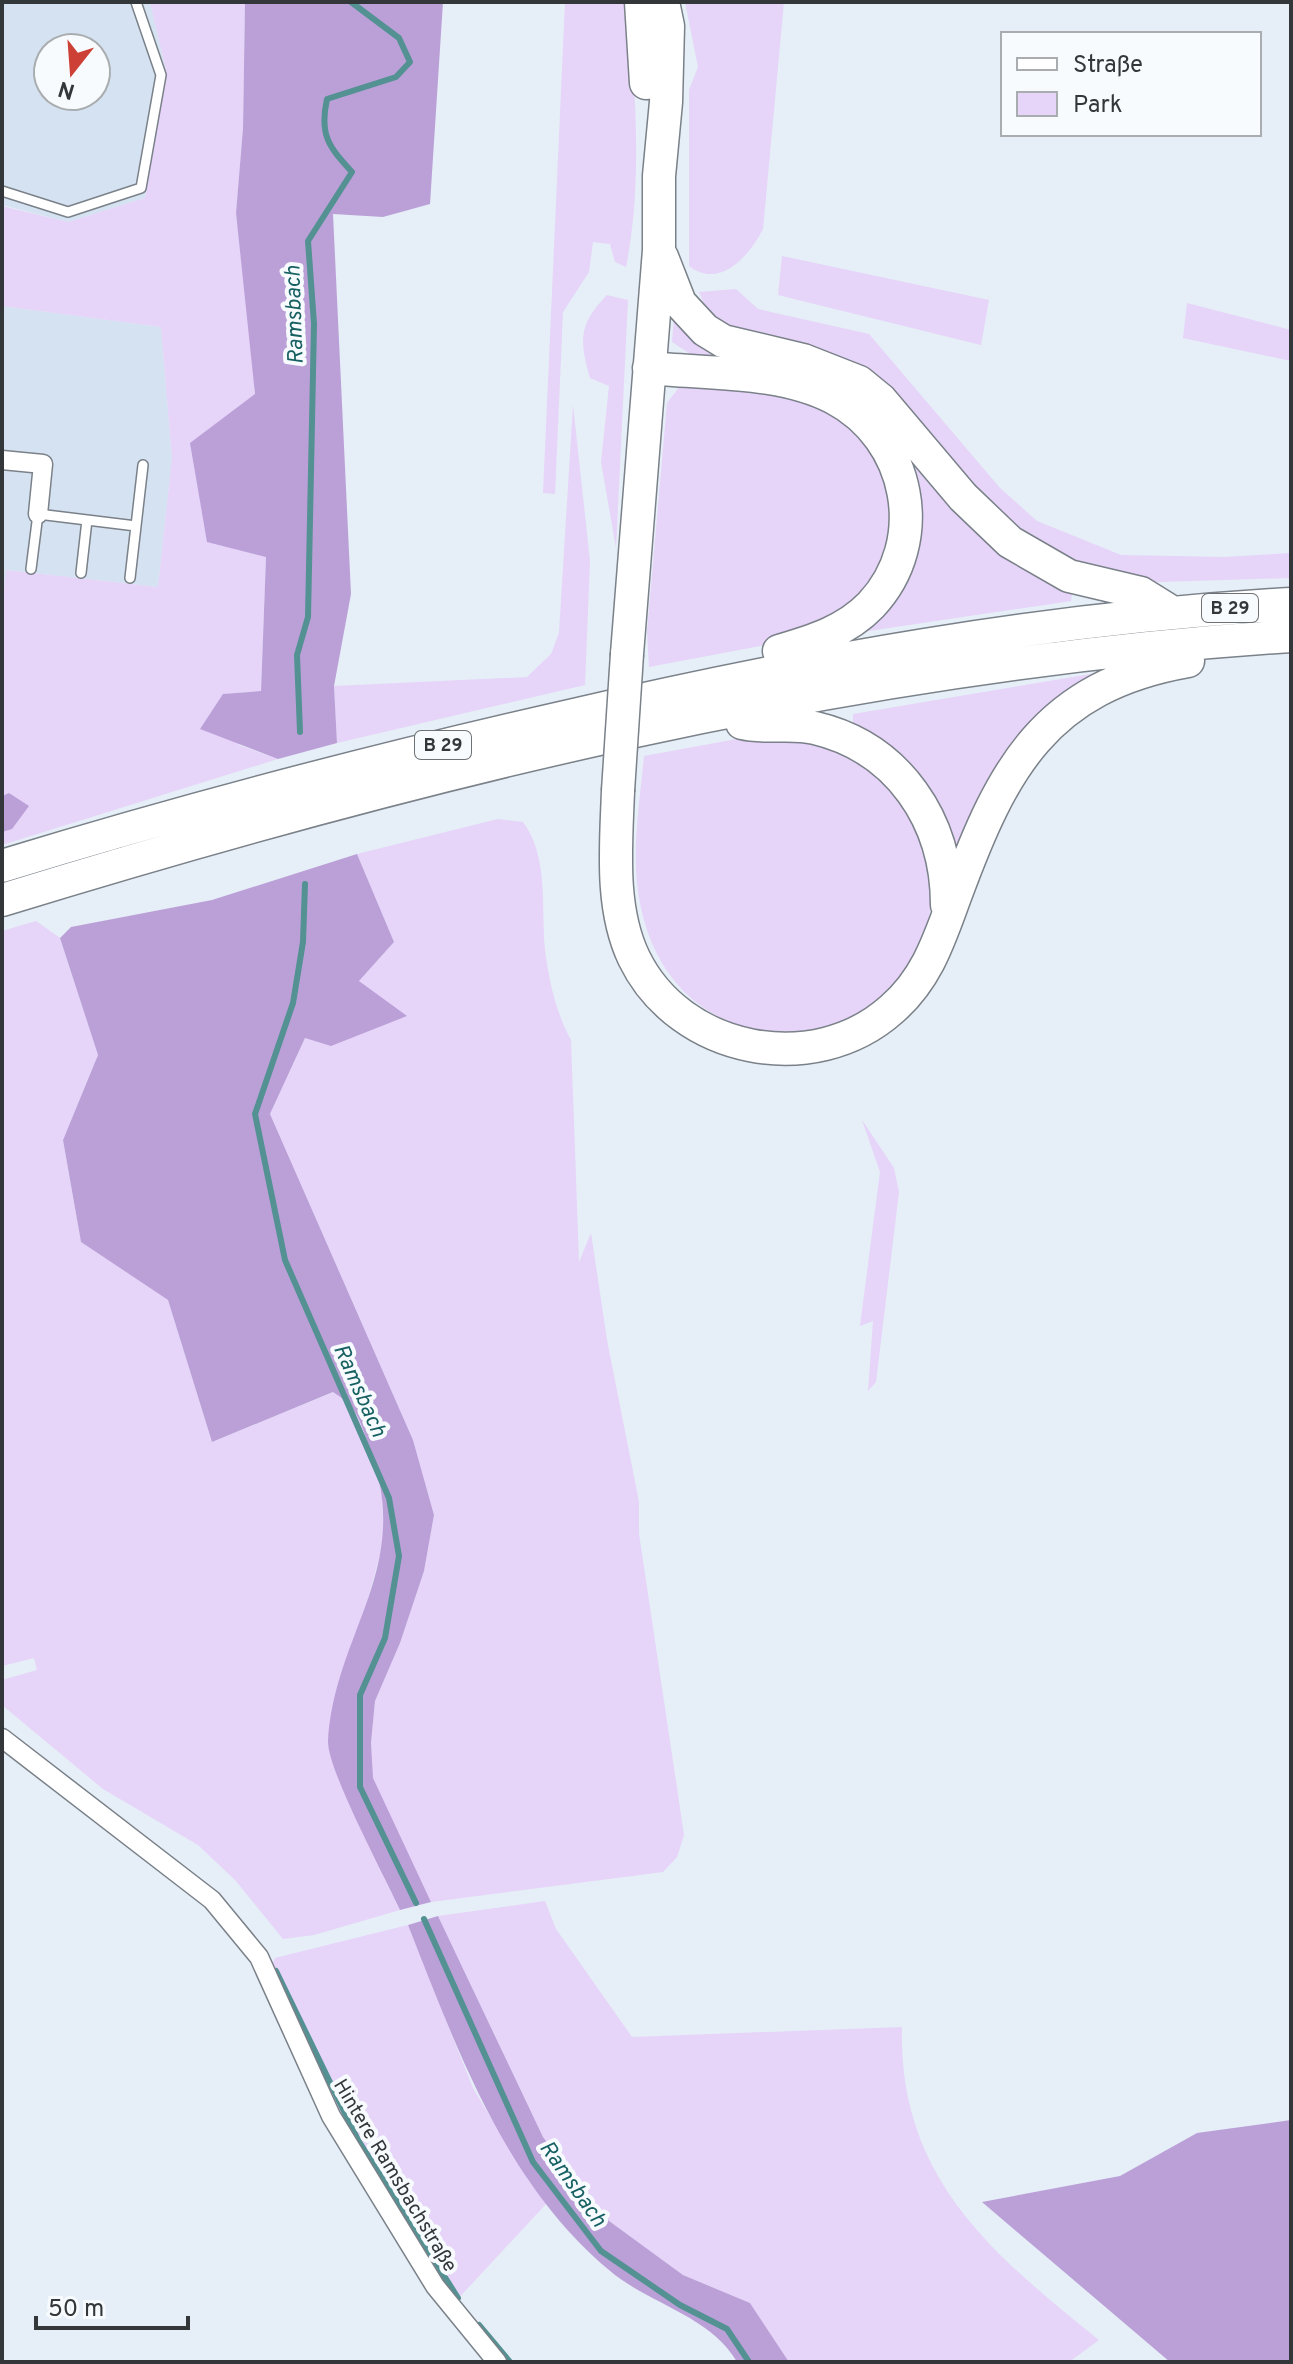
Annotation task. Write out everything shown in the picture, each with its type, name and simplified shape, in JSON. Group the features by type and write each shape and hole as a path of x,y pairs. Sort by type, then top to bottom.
{"highway":[{"path":"641,2 647,131 659,176"},
{"path":"663,2 668,26 667,87 659,176 659,250 618,791 622,925 634,958 658,995 692,1024 711,1034 749,1046 774,1049 816,1046 855,1034 904,999 928,966 982,826 1004,783 1029,745 1066,711 1130,674 1202,658 1263,652 1291,638"},
{"path":"659,250 680,303 705,330 723,341 803,360 859,382 881,400 963,497 1010,542 1069,576 1141,593 1170,611"},
{"path":"649,368 781,381 832,397 856,411 879,433 902,478 906,514 903,545 886,586 848,624 825,637 775,652 744,676"},
{"name":"B 29","path":"2,866 144,822 458,741 744,676 894,647 1170,611 1291,604"},
{"name":"B 29","path":"2,900 384,789 711,716 895,679 1074,653 1291,638"},
{"path":"711,716 753,726 790,724 834,733 854,742 891,767 919,800 939,840 947,884 944,928"}],"street":[{"path":"2,460 43,464 38,514"},
{"name":"Hintere Ramsbachstraße","path":"2,1738 212,1900 259,1957 331,2116 435,2286 497,2362"}],"lane":[{"path":"2,191 68,212 141,188 161,75 136,2"},
{"path":"130,578 143,465"},
{"path":"31,569 38,514 136,526"},
{"path":"81,573 87,520"}],"shaded area":[{"path":"2,2 150,2 166,70 145,198 68,222 2,205"},
{"path":"245,2 443,2 430,204 383,217 333,214 351,594 334,686 337,743 278,759 200,729 223,694 261,691 266,557 207,542 190,443 255,394 236,213 243,128"},
{"path":"2,306 161,327 172,458 158,587 7,570 2,609"},
{"path":"9,793 29,806 12,829 2,832 2,796"},
{"path":"357,854 394,942 359,981 407,1016 331,1046 305,1038 270,1114 413,1440 434,1515 424,1571 400,1643 375,1701 371,1743 373,1778 431,1902 400,1910 346,1798 328,1741 334,1701 378,1564 383,1528 381,1489 360,1421 348,1403 333,1392 212,1442 168,1300 81,1242 63,1140 98,1055 60,938 71,927 212,900"},
{"path":"438,1916 543,2137 605,2218 683,2275 750,2303 789,2362 737,2362 725,2346 695,2321 609,2270 572,2235 540,2196 512,2155 465,2065 408,1925"},
{"path":"1291,2120 1291,2362 1170,2362 982,2202 1120,2176 1197,2133"}],"green space":[{"path":"150,2 245,2 243,128 236,213 252,353 266,557 261,691 223,694 239,745 278,759 2,845 2,832 12,828 10,793 2,796 2,609 6,570 158,587 172,458 161,327 2,306 2,206 68,222 145,198 166,70"},
{"path":"565,2 628,2 636,168 626,267 615,262 610,244 593,242 589,272 563,312 555,494 543,493"},
{"path":"685,2 784,2 763,229 750,249 733,266 712,274 689,266 689,90 698,67"},
{"path":"782,256 989,300 981,345 778,295"},
{"path":"736,289 758,309 869,334 1000,488 1037,521 1121,555 1224,557 1291,553 1291,578 1158,582 1108,575 1060,557 1026,537 990,504 889,388 728,330 711,319 699,292"},
{"path":"607,295 628,300 616,548 601,462 609,386 590,378 583,343 586,324"},
{"path":"1187,303 1291,330 1291,361 1183,338"},
{"path":"675,305 694,328 714,343 735,353 827,374 869,399 900,430 979,529 1017,558 1073,588 1071,601 862,632 888,605 906,574 917,541 920,507 915,474 902,442 880,414 832,381 794,370 695,357 672,342"},
{"path":"680,386 785,392 846,418 887,463 892,553 851,610 791,640 649,667 647,632 667,403"},
{"path":"573,405 590,561 585,685 337,743 334,686 527,677 551,654 559,633"},
{"path":"1103,672 958,864 853,725 853,714"},
{"path":"769,733 817,744 860,763 896,792 920,836 930,908 911,966 870,1007 816,1029 757,1030 703,1007 660,959 637,883 636,835 644,756"},
{"path":"498,819 523,822 537,851 540,867 549,973 557,1008 571,1040 579,1262 591,1233 607,1340 639,1502 639,1534 684,1835 677,1857 663,1872 431,1902 372,1778 371,1743 375,1701 400,1643 424,1571 434,1515 413,1440 270,1114 305,1038 406,1016 359,981 394,942 357,854"},
{"path":"36,921 60,938 98,1055 63,1140 81,1242 168,1300 212,1442 334,1392 355,1407 381,1475 384,1540 328,1745 344,1792 400,1910 314,1935 283,1939 235,1880 198,1845 103,1789 2,1705 2,1680 37,1670 34,1658 2,1666 2,931"},
{"path":"862,1120 894,1168 899,1192 876,1382 868,1391 873,1321 860,1326 880,1172"},
{"path":"545,1901 556,1929 632,2037 902,2027 905,2080 916,2127 934,2169 959,2208 989,2243 1099,2340 1069,2362 789,2362 750,2303 683,2275 605,2218 543,2137 438,1916"},
{"path":"408,1925 473,2088 516,2160 547,2203 455,2302 340,2114 272,1964 275,1958"}],"waterway":[{"name":"Ramsbach","path":"300,732 297,655 308,617 314,324 308,241 352,172 328,140 325,111 327,99 396,77 410,62 399,38 351,2"},
{"name":"Ramsbach","path":"305,884 303,942 293,1003 255,1114 285,1260 389,1498 399,1556 385,1638 360,1695 360,1787 416,1903"},
{"name":"Ramsbach","path":"424,1919 533,2162 601,2251 680,2305 727,2329 749,2362"},
{"path":"276,1971 358,2140 458,2298"},
{"path":"479,2325 510,2362"}]}
